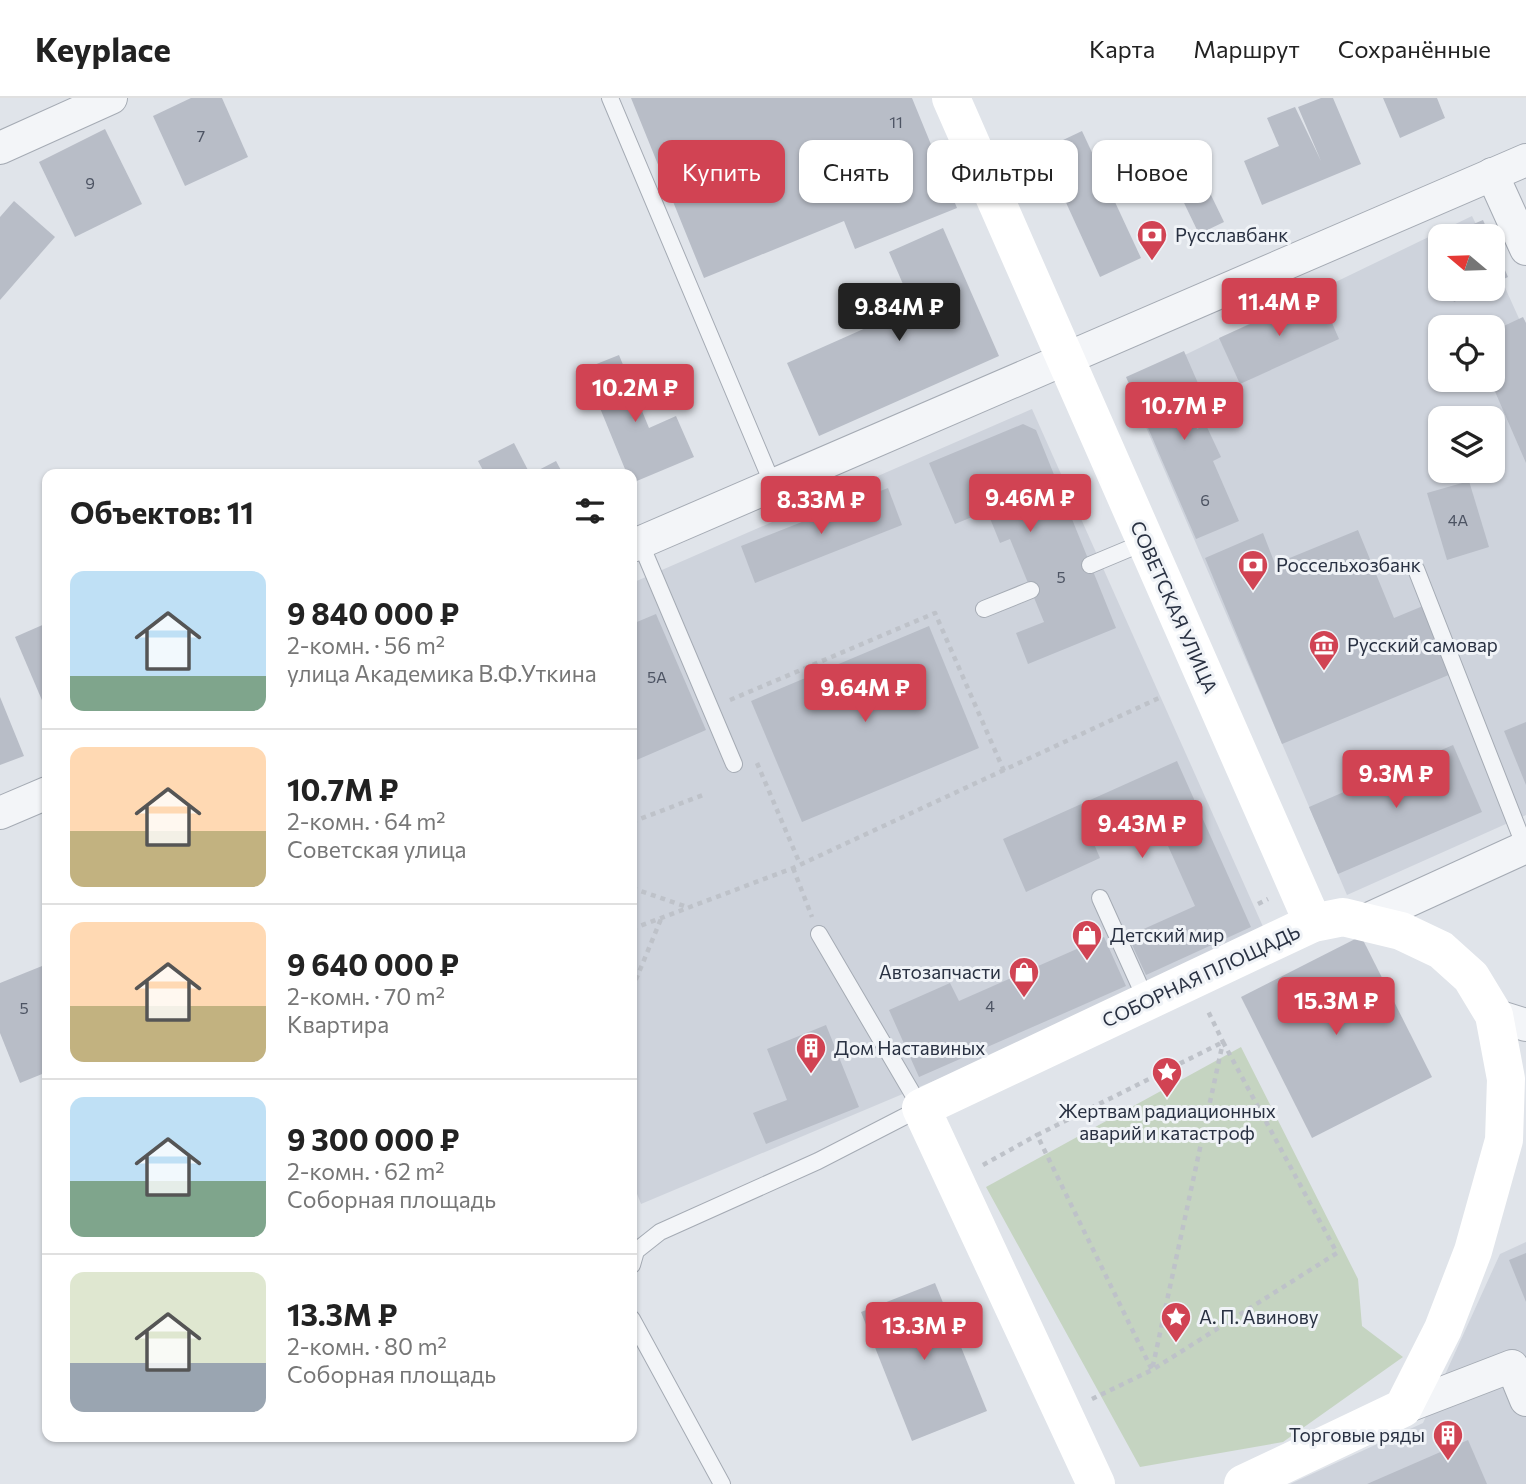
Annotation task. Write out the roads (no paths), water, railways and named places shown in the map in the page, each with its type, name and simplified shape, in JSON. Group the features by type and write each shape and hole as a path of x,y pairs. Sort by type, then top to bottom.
{"street":[{"path":"0,148 111,98"},
{"name":"СОВЕТСКАЯ УЛИЦА","path":"951,98 1313,923"},
{"path":"637,544 1526,160"},
{"path":"1492,174 1526,249"},
{"path":"0,813 42,795"},
{"path":"1364,920 1525,847"},
{"name":"СОБОРНАЯ ПЛОЩАДЬ","path":"921,1108 1313,923 1343,917 1364,920 1401,931 1441,950 1471,977 1510,1020 1504,1140 1473,1251 1443,1329 1404,1408"},
{"path":"921,1108 1096,1484"},
{"path":"1243,1484 1404,1408 1519,1363 1526,1400"}],"lane":[{"path":"610,98 773,485"},
{"path":"1090,565 1145,542"},
{"path":"637,546 734,764"},
{"path":"1416,569 1525,847"},
{"path":"984,609 1031,590"},
{"path":"1100,898 1147,1002"},
{"path":"637,1250 660,1232 818,1161 921,1108 819,934"},
{"path":"637,1329 722,1484"}],"place":[{"name":"Русславбанк","path":"1152,262"},
{"name":"Россельхозбанк","path":"1253,592"},
{"name":"Русский самовар","path":"1324,672"},
{"name":"Детский мир","path":"1087,962"},
{"name":"Автозапчасти","path":"1024,999"},
{"name":"Дом Наставиных","path":"811,1075"},
{"name":"Жертвам радиационных аварий и катастроф","path":"1167,1099"},
{"name":"А. П. Авинову","path":"1176,1344"},
{"name":"Торговые ряды","path":"1448,1462"}]}
